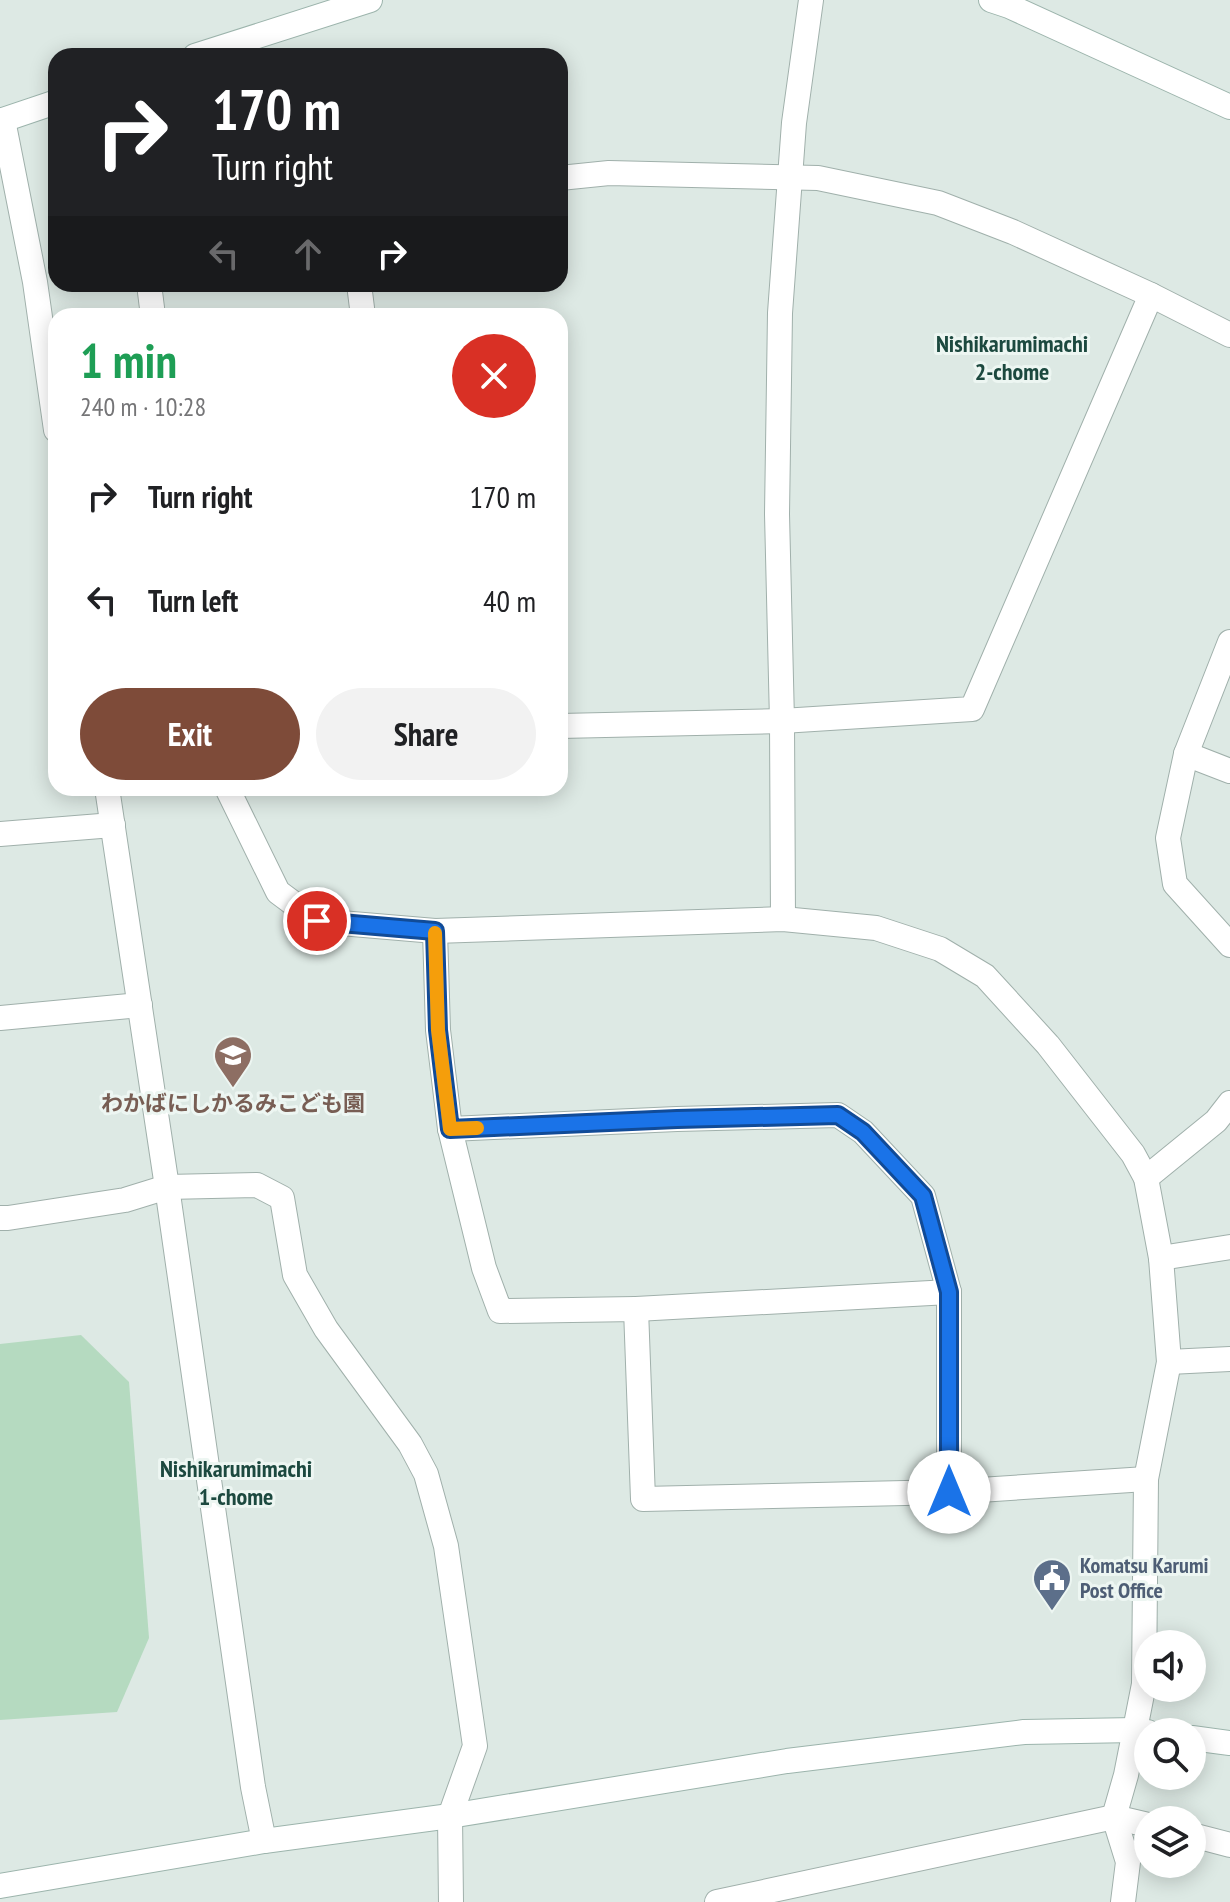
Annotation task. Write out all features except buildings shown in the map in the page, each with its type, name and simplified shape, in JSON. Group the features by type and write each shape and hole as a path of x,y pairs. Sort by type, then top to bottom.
{"street":[{"path":"220,48 370,0"},
{"path":"783,919 777,514 780,313 794,123 811,0"},
{"path":"991,0 1230,107"},
{"path":"48,105 2,121 35,282 48,374"},
{"path":"568,177 609,173 818,178 938,203 1013,232 1230,335"},
{"path":"568,726 782,721 972,709 1151,295"},
{"path":"1230,642 1186,754 1168,838 1175,884 1230,945"},
{"path":"1186,754 1230,771"},
{"path":"108,796 253,1787 264,1841"},
{"path":"231,796 278,892 317,921 435,931 783,919 876,928 940,949 985,976 1048,1045 1133,1154 1146,1178 1161,1258 1169,1362 1146,1479 1142,1718"},
{"path":"0,834 113,825"},
{"path":"435,931 438,1030 450,1129 484,1268 500,1311 636,1309 949,1292"},
{"path":"0,1018 140,1005"},
{"path":"1146,1178 1216,1121 1230,1103"},
{"path":"450,1129 838,1115 863,1132 923,1196 949,1292 949,1492"},
{"path":"0,1218 125,1200 167,1187 257,1185 282,1198 295,1275 326,1329 410,1444 426,1474 446,1546 475,1746 450,1816 451,1902"},
{"path":"1161,1258 1230,1247"},
{"path":"636,1309 643,1499 949,1492 1146,1479"},
{"path":"1169,1362 1230,1359"},
{"path":"0,1886 264,1841 450,1816 819,1757 1024,1732 1134,1731"},
{"path":"1206,1740 1230,1743"},
{"path":"1123,1902 1128,1862 1114,1817 1134,1752"},
{"path":"717,1902 1114,1817 1134,1822"},
{"path":"1206,1839 1230,1845"}],"green space":[{"path":"81,1335 129,1382 149,1638 117,1712 0,1720 0,1344"}],"slow traffic":[{"path":"435,933 438,1030 450,1129 477,1128"}],"place":[{"name":"わかばにしかるみこども園","path":"233,1089"},
{"name":"Komatsu Karumi Post Office","path":"1052,1612"}],"district":[{"name":"Nishikarumimachi 2-chome","path":"1012,357"},
{"name":"Nishikarumimachi 1-chome","path":"236,1482"}],"route":[{"path":"317,921 435,931 438,1030 450,1129 838,1115 863,1132 923,1196 949,1292 949,1492"}]}
